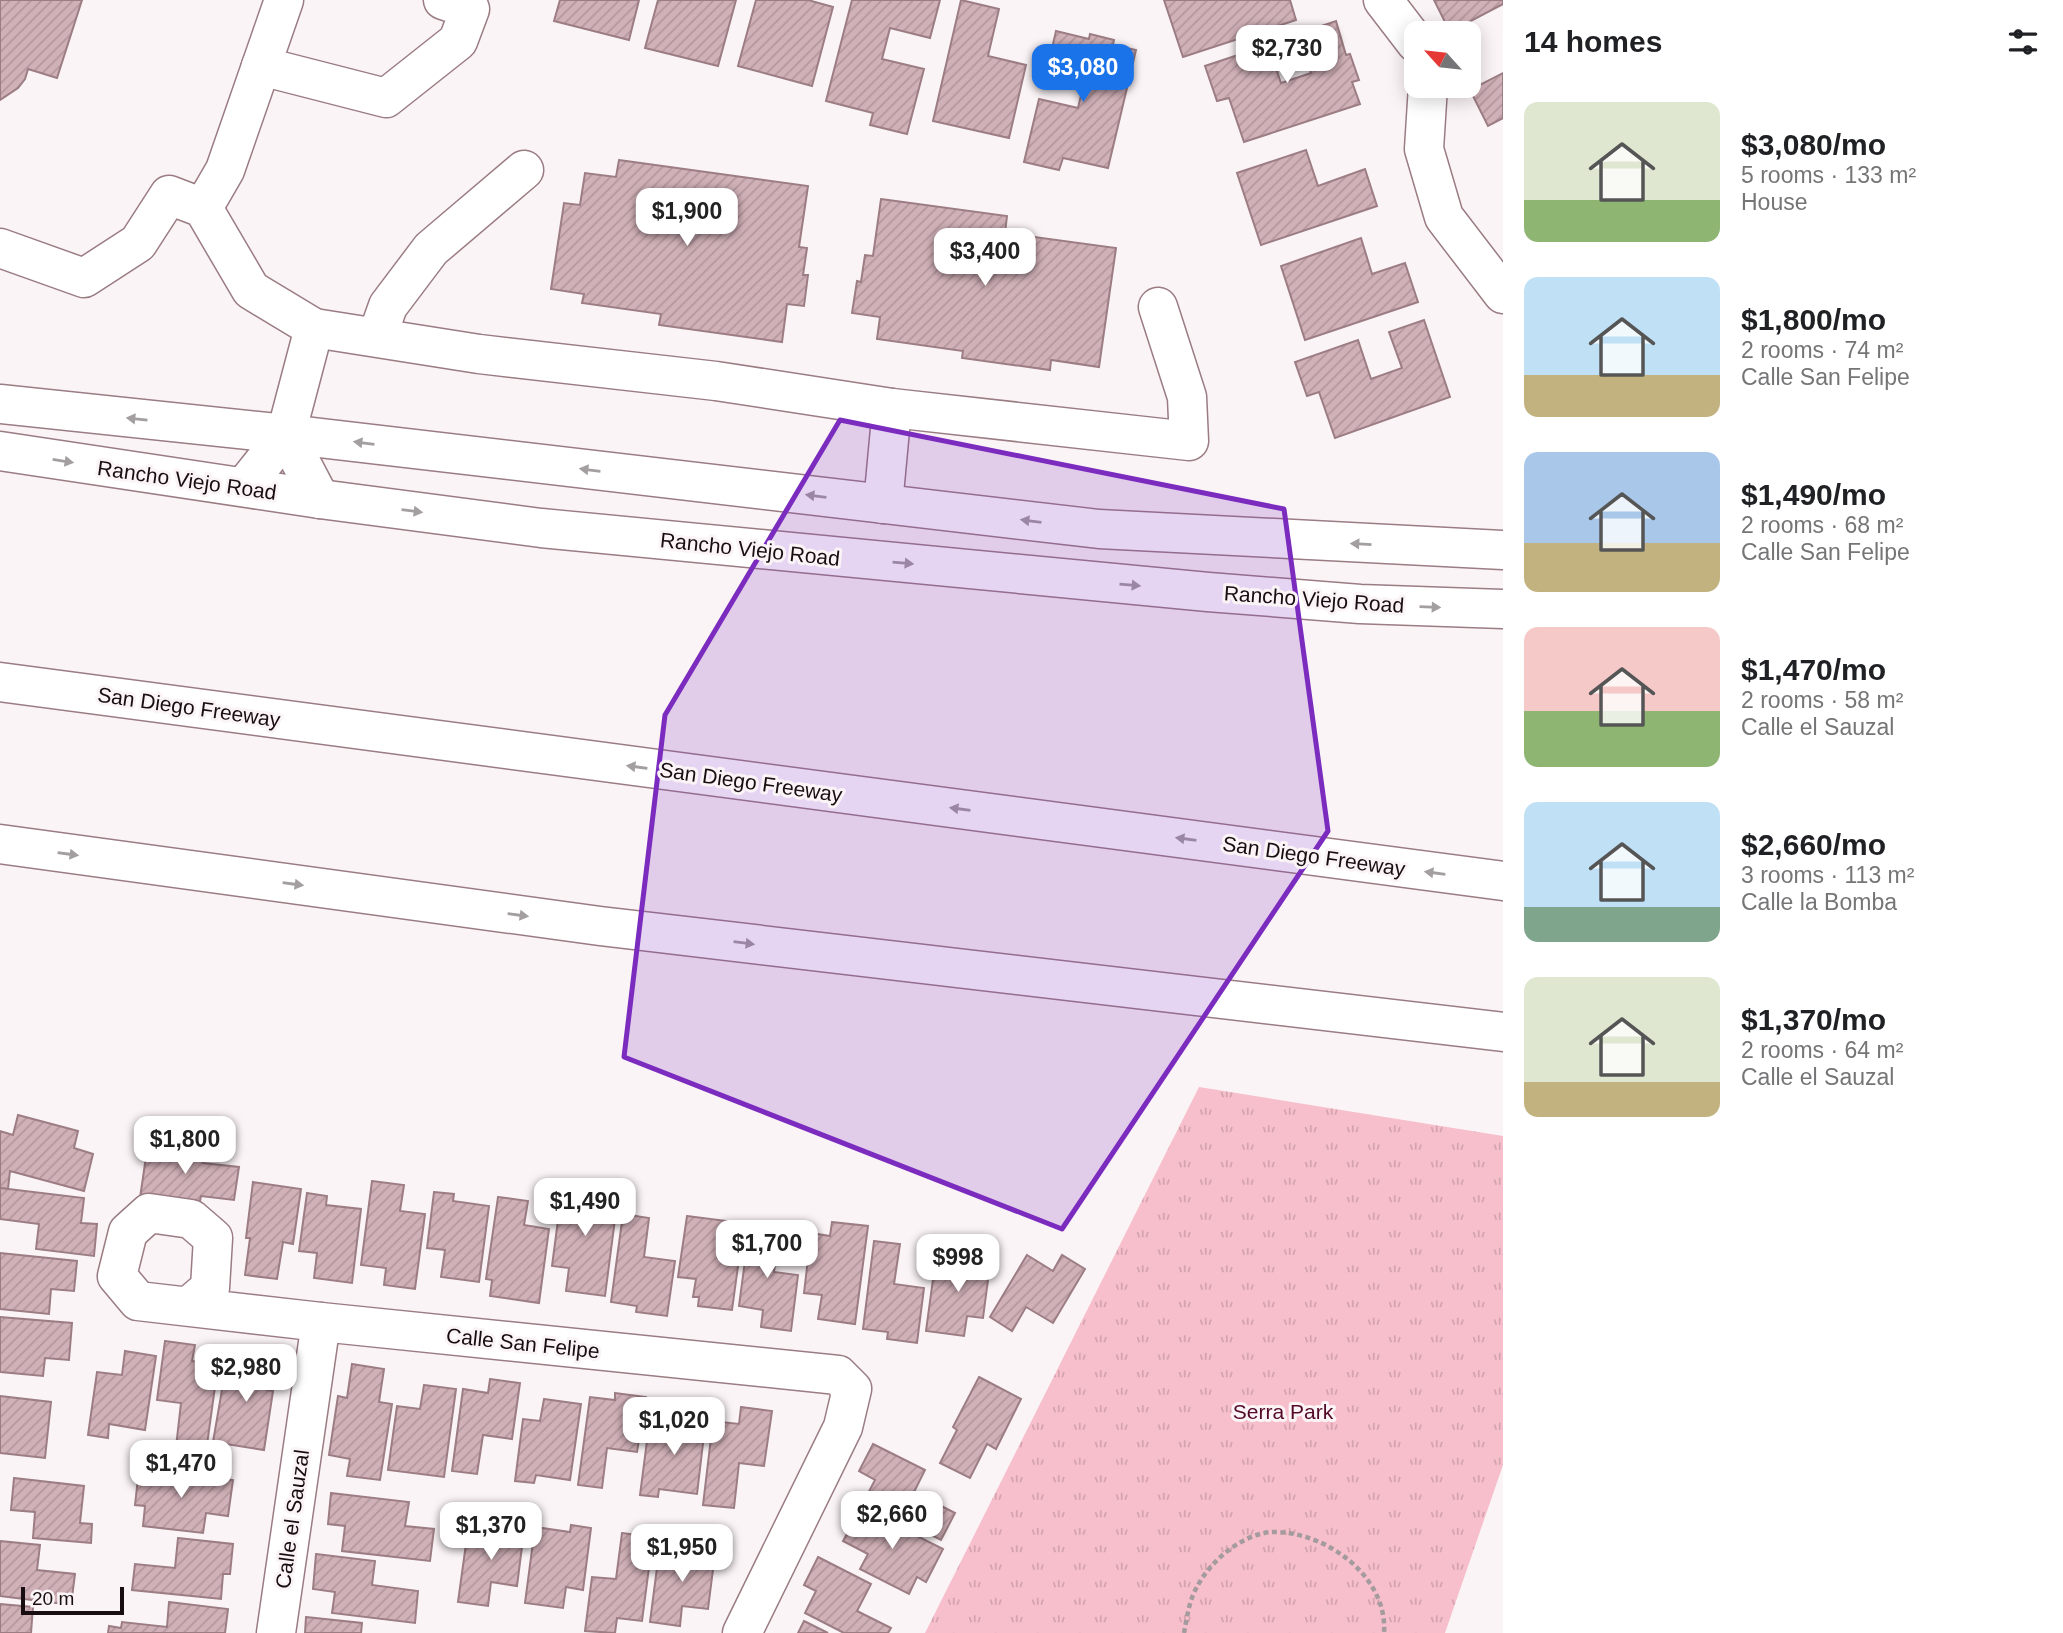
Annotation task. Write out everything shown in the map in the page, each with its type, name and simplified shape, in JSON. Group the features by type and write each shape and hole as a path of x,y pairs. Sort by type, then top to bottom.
{"main road":[{"path":"203,208 225,170 284,0"},
{"path":"261,66 386,98 458,41 470,9 443,0"},
{"path":"1383,0 1404,27"},
{"path":"1427,98 1424,149 1444,217 1503,294"},
{"path":"377,337 388,306 431,249 524,170"},
{"path":"0,248 84,278 138,243 169,195 203,208 251,290 314,328 479,354 716,381 892,408 1189,441 1187,397 1158,307"},
{"path":"244,488 286,434 314,328"},
{"path":"0,404 286,434 1099,529 1503,550"},
{"path":"883,504 892,408"},
{"path":"286,434 320,499"},
{"name":"Rancho Viejo Road","path":"0,451 320,499 541,528 1194,591 1360,604 1503,609"},
{"name":"San Diego Freeway","path":"0,682 1503,881"},
{"path":"0,844 600,926 1503,1032"},
{"name":"Calle San Felipe","path":"189,1306 838,1375 852,1390 843,1427 742,1633"},
{"name":"Calle el Sauzal","path":"276,1633 321,1322"}],"path":[{"path":"1184,1633 1196,1587 1210,1568 1247,1539 1271,1532 1294,1534 1320,1542 1357,1567 1376,1595 1385,1626 1384,1633"}],"highlighted area":[{"path":"840,420 1284,509 1328,831 1062,1229 624,1057 665,715"}],"green space":[{"name":"Serra Park","path":"1199,1087 1503,1136 1503,1465 1445,1633 925,1633"}],"building":[{"path":"0,0 82,0 57,78 28,69 18,88 0,100"},
{"path":"560,0 639,0 629,40 554,21"},
{"path":"658,0 736,0 718,66 645,48"},
{"path":"756,0 808,0 833,7 812,86 738,66"},
{"path":"852,0 940,0 930,38 890,28 882,59 924,69 907,134 870,125 873,113 826,101"},
{"path":"961,0 999,9 988,56 1026,65 1009,138 933,121"},
{"path":"1164,0 1290,0 1296,20 1183,57"},
{"path":"1434,0 1503,0 1503,4 1471,21 1444,21"},
{"path":"1336,21 1346,55 1350,54 1359,80 1352,82 1360,104 1244,142 1229,98 1217,101 1205,66 1268,45 1281,83 1311,73 1298,34"},
{"path":"1056,31 1089,39 1090,34 1114,40 1113,45 1136,50 1108,168 1063,158 1059,170 1024,162 1039,99 1078,108 1086,74 1048,66"},
{"path":"1503,73 1503,118 1488,126 1474,98 1481,98 1481,84"},
{"path":"1306,150 1318,186 1365,169 1377,206 1261,245 1237,173"},
{"path":"619,160 808,186 799,247 807,248 803,275 808,275 804,306 787,304 782,342 659,325 661,314 582,303 584,294 551,289 564,203 580,205 585,173 616,177"},
{"path":"881,199 1007,216 1005,233 1116,248 1099,367 1051,360 1050,370 962,358 963,351 877,339 880,317 852,313 857,281 861,282 865,255 873,256"},
{"path":"1361,238 1372,274 1405,263 1418,302 1305,340 1281,266"},
{"path":"1424,320 1450,397 1335,438 1319,392 1307,396 1295,362 1358,340 1371,379 1402,368 1389,332"},
{"path":"18,1115 78,1131 74,1148 93,1154 84,1191 10,1171 8,1189 0,1188 0,1131 13,1135"},
{"path":"148,1143 205,1151 203,1163 239,1167 234,1200 201,1196 199,1206 140,1198"},
{"path":"372,1181 404,1185 400,1211 425,1214 415,1289 384,1285 386,1268 361,1265"},
{"path":"253,1182 301,1189 293,1244 283,1242 277,1279 245,1275 250,1238 246,1238"},
{"path":"563,1182 585,1185 584,1192 618,1196 605,1296 566,1291 569,1268 552,1266"},
{"path":"0,1188 84,1198 81,1223 97,1224 94,1256 36,1249 39,1224 0,1219"},
{"path":"434,1192 454,1194 453,1201 489,1206 479,1282 441,1277 445,1250 427,1248"},
{"path":"307,1193 327,1196 326,1205 361,1209 352,1283 314,1278 317,1253 299,1251"},
{"path":"498,1197 528,1201 524,1225 549,1229 539,1303 490,1296 492,1280 486,1279"},
{"path":"623,1214 649,1218 644,1257 675,1261 667,1316 636,1312 637,1306 611,1302"},
{"path":"687,1216 727,1221 726,1235 742,1237 732,1310 698,1306 699,1297 693,1297 696,1279 678,1277"},
{"path":"832,1222 868,1226 855,1324 818,1319 822,1295 804,1293 811,1233 830,1236"},
{"path":"750,1223 780,1227 774,1272 798,1275 791,1331 761,1327 763,1310 739,1306"},
{"path":"874,1241 900,1244 894,1284 924,1288 917,1343 887,1339 888,1332 863,1329"},
{"path":"0,1253 77,1261 74,1291 51,1289 49,1314 0,1309"},
{"path":"972,1255 991,1257 983,1318 967,1316 964,1336 926,1331 936,1257 972,1261"},
{"path":"1027,1255 1053,1271 1062,1255 1085,1269 1053,1323 1026,1307 1012,1331 990,1317"},
{"path":"0,1317 72,1323 69,1360 45,1358 43,1376 0,1372"},
{"path":"165,1341 195,1345 192,1361 218,1365 206,1452 176,1447 181,1403 157,1400"},
{"path":"125,1351 156,1356 145,1430 109,1424 108,1438 88,1435 97,1372 122,1375"},
{"path":"237,1351 272,1356 267,1390 273,1391 264,1450 213,1442 223,1384 232,1385"},
{"path":"352,1364 384,1369 379,1402 392,1404 380,1480 347,1476 350,1459 329,1455 338,1396 347,1398"},
{"path":"979,1377 1021,1399 996,1449 987,1444 970,1478 940,1463 957,1430 953,1427"},
{"path":"490,1379 520,1383 512,1439 483,1435 477,1474 452,1471 463,1389 488,1393"},
{"path":"424,1385 456,1389 444,1477 388,1470 397,1406 420,1409"},
{"path":"615,1393 646,1397 637,1452 607,1448 602,1488 578,1485 590,1397 615,1400"},
{"path":"0,1396 51,1402 45,1458 0,1453"},
{"path":"544,1399 581,1404 570,1480 536,1475 534,1483 515,1481 523,1419 540,1421"},
{"path":"741,1407 772,1411 764,1466 739,1463 734,1508 703,1505 713,1421 739,1424"},
{"path":"669,1413 706,1418 697,1494 659,1489 658,1497 640,1495 648,1433 666,1435"},
{"path":"873,1444 925,1470 914,1492 955,1513 941,1540 864,1501 875,1480 859,1471"},
{"path":"139,1469 233,1480 228,1516 206,1513 203,1533 143,1526 145,1506 135,1505"},
{"path":"14,1478 84,1486 80,1523 92,1524 91,1543 33,1538 35,1512 11,1510"},
{"path":"331,1493 409,1502 405,1526 434,1529 430,1561 342,1551 345,1526 328,1524"},
{"path":"861,1508 943,1549 926,1582 917,1577 909,1594 860,1569 868,1554 843,1541"},
{"path":"505,1520 525,1523 517,1586 491,1582 488,1606 458,1602 468,1529 503,1533"},
{"path":"571,1525 591,1528 583,1590 566,1587 563,1608 525,1603 535,1527 570,1532"},
{"path":"622,1533 653,1537 642,1621 617,1618 615,1633 585,1631 592,1577 616,1579"},
{"path":"178,1538 233,1544 230,1574 223,1574 221,1599 132,1590 135,1564 175,1568"},
{"path":"0,1541 40,1545 37,1570 75,1574 71,1605 0,1596"},
{"path":"696,1544 716,1546 708,1609 682,1606 680,1626 650,1622 659,1552 695,1556"},
{"path":"316,1554 375,1561 372,1585 418,1591 415,1623 332,1613 335,1592 313,1589"},
{"path":"818,1557 871,1584 857,1611 891,1628 888,1633 844,1633 805,1613 816,1591 804,1585"},
{"path":"169,1602 228,1609 225,1633 108,1633 109,1626 121,1628 122,1622 167,1627"},
{"path":"0,1604 33,1607 31,1633 0,1633"},
{"path":"306,1617 362,1623 361,1633 305,1633"},
{"path":"804,1621 828,1633 798,1633"}]}
